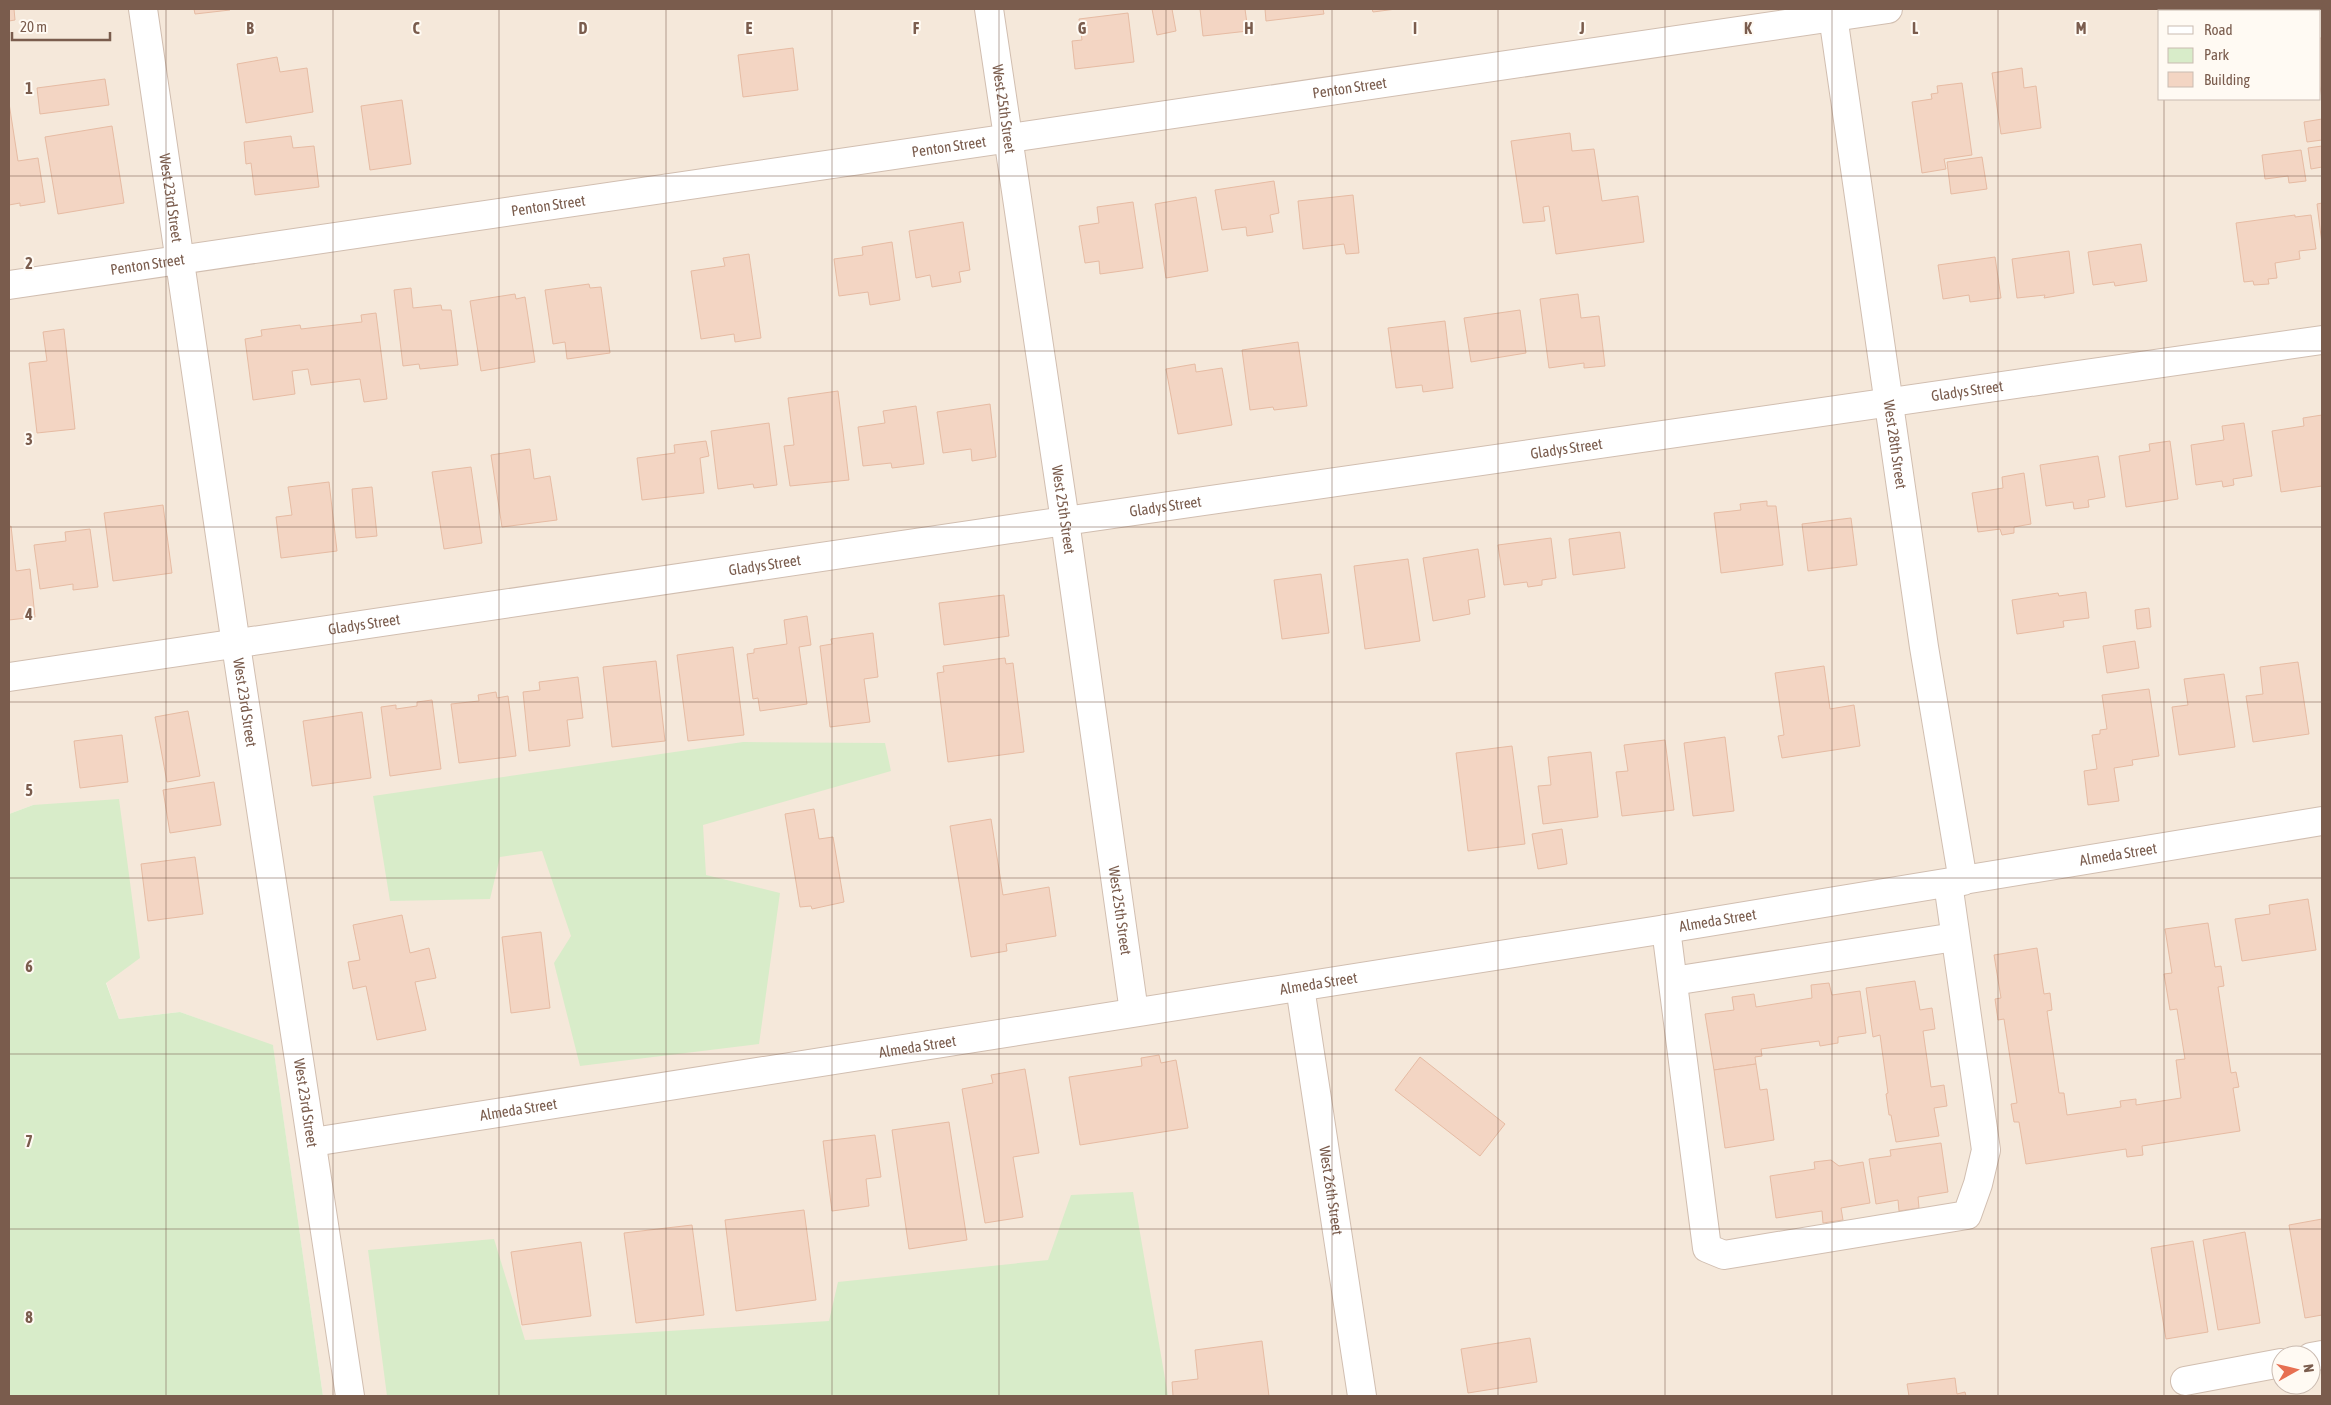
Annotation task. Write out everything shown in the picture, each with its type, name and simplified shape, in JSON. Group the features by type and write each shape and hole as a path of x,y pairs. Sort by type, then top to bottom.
{"street":[{"name":"West 23rd Street","path":"143,9 236,645 350,1396"},
{"name":"West 25th Street","path":"989,9 1065,521 1134,1012"},
{"name":"Penton Street","path":"9,285 1833,13 1888,9"},
{"name":"West 28th Street","path":"1672,981 1707,1248 1724,1255 1967,1215 1978,1184 1986,1150 1955,937 1956,882 1890,403 1833,13"},
{"name":"Gladys Street","path":"9,677 236,645 1065,521 2322,340"},
{"name":"Almeda Street","path":"312,1142 1666,930 2322,821"},
{"path":"1666,930 1672,981 1955,937"},
{"name":"West 26th Street","path":"1300,987 1362,1396"},
{"path":"2184,1381 2271,1365"}],"shaded area":[{"path":"9,9 2322,9 2322,1396 323,1396 273,1046 180,1012 119,1019 106,982 33,805 9,814"}],"green space":[{"path":"743,742 885,743 891,771 703,825 706,875 780,893 759,1044 580,1066 554,963 571,936 542,851 500,857 490,899 390,901 373,796"},
{"path":"119,799 140,958 106,983 119,1019 180,1012 273,1045 323,1396 9,1396 9,814 33,805"},
{"path":"1133,1192 1168,1396 387,1396 368,1250 494,1239 525,1340 829,1321 838,1282 1048,1260 1071,1195"}],"building":[{"path":"9,9 14,9 15,20 9,21"},
{"path":"194,9 230,9 230,10 195,14"},
{"path":"1152,9 1172,9 1176,31 1157,35"},
{"path":"1200,9 1245,9 1248,31 1203,36"},
{"path":"1265,9 1323,9 1324,14 1266,21"},
{"path":"1372,9 1396,9 1373,12"},
{"path":"1128,13 1134,62 1075,69 1072,41 1082,40 1079,19"},
{"path":"2321,38 2322,38 2322,99 2321,92"},
{"path":"793,48 798,90 743,97 738,55"},
{"path":"277,57 280,72 307,68 313,112 246,123 237,64"},
{"path":"2022,68 2024,88 2036,86 2041,128 2001,134 1992,73"},
{"path":"105,79 109,105 40,114 37,88"},
{"path":"1962,83 1972,155 1944,159 1946,169 1922,173 1912,102 1932,99 1931,94 1938,93 1937,86"},
{"path":"402,100 411,164 370,170 361,106"},
{"path":"9,103 18,161 38,158 45,202 20,206 20,203 9,205"},
{"path":"2322,119 2322,140 2307,142 2304,122"},
{"path":"112,126 124,203 58,214 45,137"},
{"path":"1570,133 1572,151 1594,149 1602,201 1638,196 1644,242 1556,254 1549,206 1543,207 1545,221 1523,223 1511,141"},
{"path":"291,136 293,148 314,146 319,187 255,195 251,163 246,164 244,142"},
{"path":"2322,146 2322,167 2311,169 2308,148"},
{"path":"2301,150 2306,181 2289,183 2288,176 2265,179 2262,155"},
{"path":"1982,157 1987,189 1951,194 1947,162"},
{"path":"1274,181 1279,213 1270,215 1273,232 1247,236 1246,227 1222,230 1215,190"},
{"path":"1353,195 1359,253 1346,254 1344,244 1303,249 1298,201"},
{"path":"1196,197 1208,271 1166,278 1155,204"},
{"path":"1133,202 1143,268 1100,274 1099,261 1085,263 1079,226 1099,223 1097,207"},
{"path":"2322,203 2322,244 2317,204"},
{"path":"2295,215 2295,217 2311,215 2316,249 2299,251 2300,259 2275,263 2277,278 2268,279 2269,284 2254,285 2253,281 2244,282 2236,223"},
{"path":"963,222 970,270 959,272 961,282 932,287 930,275 916,278 909,231"},
{"path":"892,242 900,300 870,305 868,292 839,296 834,259 863,255 862,247"},
{"path":"2141,244 2147,281 2115,286 2114,282 2093,285 2088,252"},
{"path":"2069,251 2074,293 2044,298 2045,295 2017,298 2012,259"},
{"path":"749,254 761,338 735,342 734,334 701,339 691,271 725,266 723,258"},
{"path":"1995,257 2001,298 1970,302 1969,295 1943,299 1938,265"},
{"path":"589,284 590,288 601,287 610,353 567,359 565,342 553,344 545,290"},
{"path":"411,288 413,308 441,305 442,310 451,310 458,365 420,369 419,364 403,366 394,290"},
{"path":"515,294 516,299 525,297 535,362 481,371 470,301"},
{"path":"1578,294 1581,318 1599,316 1605,366 1584,368 1584,363 1549,368 1540,299"},
{"path":"1520,310 1526,353 1471,362 1464,318"},
{"path":"376,313 387,399 364,402 360,379 311,385 308,369 292,371 295,394 253,400 245,339 262,336 261,330 300,325 301,329 362,322 361,315"},
{"path":"1445,321 1453,388 1423,392 1422,385 1396,388 1388,328"},
{"path":"64,329 75,429 37,433 29,363 47,361 43,332"},
{"path":"1298,342 1307,406 1274,410 1273,407 1250,410 1242,350"},
{"path":"1195,364 1196,372 1222,368 1232,425 1178,434 1166,369"},
{"path":"838,391 849,480 790,486 784,446 794,445 788,398"},
{"path":"990,404 996,457 972,461 971,449 943,453 937,412"},
{"path":"916,406 924,464 892,468 891,463 863,466 858,427 885,423 883,411"},
{"path":"2322,415 2322,486 2281,492 2272,431 2304,426 2303,418"},
{"path":"769,423 777,485 754,488 753,484 718,489 711,431"},
{"path":"2244,423 2252,476 2233,479 2234,485 2223,487 2222,481 2196,485 2191,445 2224,440 2222,426"},
{"path":"706,441 709,456 700,458 704,493 642,500 637,458 675,453 674,445"},
{"path":"2170,441 2178,499 2126,507 2119,456 2150,451 2149,444"},
{"path":"530,449 534,479 550,476 557,520 502,527 491,455"},
{"path":"2098,456 2105,497 2088,500 2089,507 2074,509 2073,502 2046,506 2040,465"},
{"path":"471,467 482,543 444,549 432,472"},
{"path":"2024,473 2031,524 2014,527 2014,533 2002,535 2000,529 1978,532 1972,493 2003,488 2002,477"},
{"path":"329,482 337,551 281,558 276,517 292,515 288,487"},
{"path":"372,487 377,536 356,538 352,489"},
{"path":"1767,501 1767,506 1776,506 1783,565 1721,573 1714,513 1741,510 1740,504"},
{"path":"163,505 172,573 113,581 104,513"},
{"path":"1851,518 1857,565 1808,571 1802,524"},
{"path":"11,526 16,571 30,569 35,617 9,620 9,527"},
{"path":"90,529 98,587 73,590 73,584 40,589 34,545 66,541 65,532"},
{"path":"1620,532 1625,568 1573,575 1569,539"},
{"path":"1551,538 1556,578 1542,580 1542,585 1528,587 1527,582 1504,585 1498,545"},
{"path":"1478,549 1485,597 1468,600 1470,614 1433,621 1423,558"},
{"path":"1408,559 1420,641 1365,649 1354,566"},
{"path":"1321,574 1329,633 1282,639 1274,580"},
{"path":"2086,592 2089,618 2063,621 2064,627 2017,634 2012,600 2058,593 2059,596"},
{"path":"1004,595 1009,636 944,645 939,603"},
{"path":"2149,608 2151,627 2137,629 2135,610"},
{"path":"807,616 811,645 799,647 807,704 760,711 758,698 753,699 747,654 754,653 754,649 787,644 784,620"},
{"path":"873,633 878,677 864,679 870,722 830,727 820,646 832,644 831,639"},
{"path":"2135,641 2139,668 2107,673 2103,646"},
{"path":"733,647 744,735 688,741 677,655"},
{"path":"1005,658 1006,664 1013,663 1024,752 948,762 937,673 944,672 943,666"},
{"path":"656,661 665,741 612,747 603,667"},
{"path":"2298,662 2309,734 2253,742 2246,696 2263,694 2260,667"},
{"path":"1824,666 1830,709 1854,705 1860,746 1782,758 1778,736 1784,735 1775,673"},
{"path":"2224,674 2235,747 2179,755 2172,707 2188,705 2184,679"},
{"path":"578,677 583,718 567,720 570,746 529,751 523,692 540,690 539,682"},
{"path":"2149,689 2159,756 2132,760 2133,765 2114,768 2119,801 2088,805 2084,771 2097,769 2092,735 2100,734 2100,730 2107,729 2102,695"},
{"path":"496,692 497,698 508,696 516,756 459,763 451,704 479,701 478,695"},
{"path":"432,700 441,769 390,776 381,707 396,705 396,709 417,706 417,702"},
{"path":"188,711 200,776 167,782 155,717"},
{"path":"362,712 371,778 312,786 303,721"},
{"path":"122,735 128,782 80,788 74,741"},
{"path":"1725,737 1734,811 1693,816 1684,743"},
{"path":"1665,740 1674,810 1622,816 1616,772 1628,771 1624,745"},
{"path":"1512,746 1525,844 1468,851 1456,753"},
{"path":"1591,752 1598,817 1543,824 1538,786 1551,785 1548,757"},
{"path":"214,782 221,825 170,833 163,790"},
{"path":"814,809 819,839 833,837 844,902 812,909 811,906 800,907 785,814"},
{"path":"991,819 1003,895 1049,887 1056,936 1006,944 1007,951 971,957 950,826"},
{"path":"1562,829 1567,864 1538,869 1532,834"},
{"path":"195,857 203,914 148,921 141,864"},
{"path":"2308,899 2316,950 2242,961 2235,919 2270,914 2269,905"},
{"path":"402,915 410,953 429,948 436,978 415,982 426,1030 377,1040 366,986 353,989 348,962 360,960 353,925"},
{"path":"2208,923 2215,967 2221,966 2224,986 2218,987 2231,1073 2236,1072 2239,1087 2233,1088 2240,1131 2142,1146 2143,1155 2127,1157 2126,1149 2026,1164 2019,1122 2014,1122 2011,1104 2017,1103 2004,1019 1998,1020 1995,999 2001,998 1994,955 2037,948 2044,994 2050,993 2052,1010 2047,1011 2059,1093 2064,1093 2067,1115 2121,1107 2120,1101 2136,1099 2136,1105 2181,1098 2176,1060 2185,1059 2177,1009 2170,1010 2164,974 2172,973 2165,929"},
{"path":"541,932 550,1008 511,1013 502,937"},
{"path":"1915,981 1920,1010 1932,1008 1935,1029 1923,1031 1931,1087 1944,1085 1947,1106 1934,1108 1939,1136 1896,1142 1891,1115 1889,1115 1880,1035 1873,1037 1866,988"},
{"path":"1829,983 1832,995 1860,991 1866,1033 1838,1037 1838,1043 1820,1046 1819,1041 1761,1049 1762,1056 1755,1057 1756,1064 1714,1070 1705,1014 1734,1010 1732,997 1754,994 1756,1007 1812,998 1811,985"},
{"path":"1159,1055 1161,1063 1176,1060 1188,1128 1080,1145 1069,1077 1142,1066 1141,1058"},
{"path":"1420,1057 1505,1124 1480,1156 1395,1090"},
{"path":"1756,1064 1760,1090 1767,1089 1774,1140 1725,1148 1714,1070"},
{"path":"1025,1069 1039,1153 1013,1157 1023,1217 985,1223 962,1089 993,1083 991,1075"},
{"path":"949,1122 967,1240 909,1249 892,1130"},
{"path":"875,1135 881,1177 866,1179 869,1206 832,1211 823,1141"},
{"path":"1941,1143 1948,1192 1918,1197 1919,1208 1899,1211 1898,1200 1876,1204 1869,1159 1891,1156 1890,1150"},
{"path":"1831,1160 1839,1166 1863,1162 1870,1203 1841,1208 1843,1220 1823,1223 1822,1211 1776,1218 1770,1176 1815,1169 1814,1162"},
{"path":"804,1210 816,1300 736,1311 725,1220"},
{"path":"2322,1219 2322,1315 2305,1318 2289,1225"},
{"path":"692,1225 704,1315 636,1323 624,1233"},
{"path":"2245,1232 2260,1323 2218,1330 2203,1240"},
{"path":"2193,1241 2208,1332 2166,1339 2151,1248"},
{"path":"581,1242 591,1316 522,1325 511,1252"},
{"path":"1530,1338 1537,1382 1468,1393 1461,1349"},
{"path":"1262,1341 1269,1396 1173,1396 1172,1382 1198,1379 1195,1350"},
{"path":"1955,1378 1957,1394 1965,1392 1966,1396 1909,1396 1907,1384"}]}
